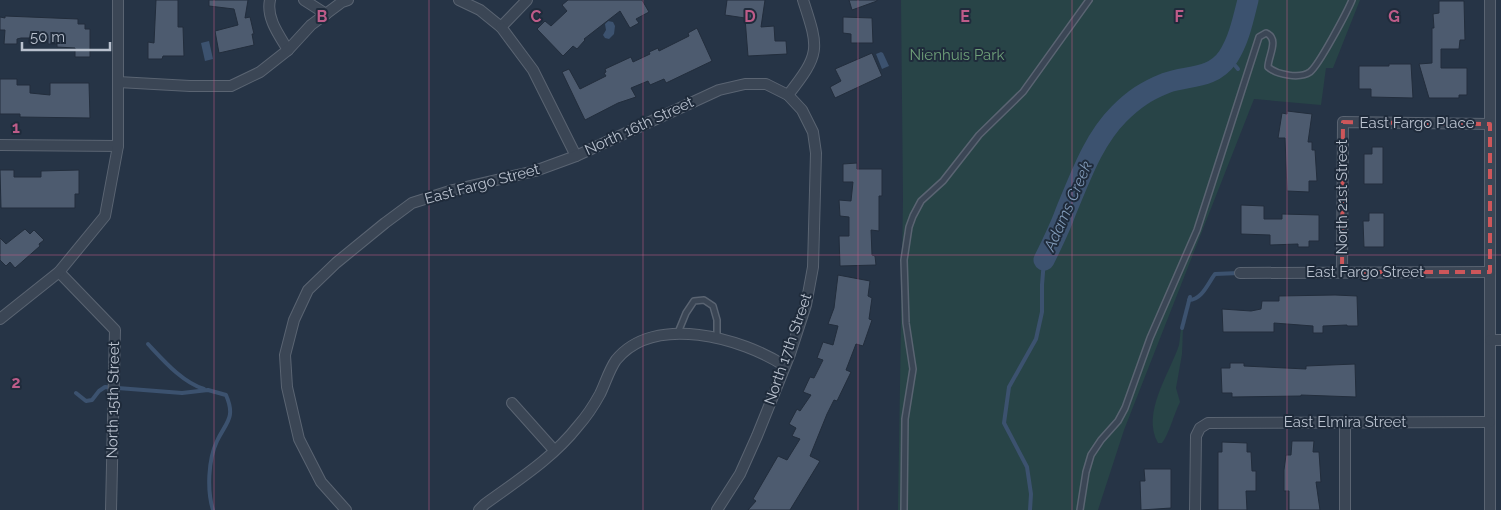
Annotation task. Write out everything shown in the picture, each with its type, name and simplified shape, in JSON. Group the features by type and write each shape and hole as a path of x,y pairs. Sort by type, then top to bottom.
{"street":[{"path":"0,319 59,272 105,216 118,146 118,0"},
{"path":"270,0 270,14 275,29 288,50"},
{"path":"304,0 326,14"},
{"path":"118,82 231,86 260,72 288,50 311,24 342,2 348,0"},
{"name":"North 16th Street","path":"459,0 480,10 501,27 533,70 576,156 719,90 745,84 766,84 788,95"},
{"path":"501,27 528,0"},
{"path":"788,95 812,61 815,48 814,35 803,0"},
{"path":"1490,510 1490,3 1501,6"},
{"name":"North 17th Street","path":"717,510 740,474 785,366 806,305 813,267 816,153 813,132 802,110 788,95"},
{"name":"East Fargo Place","path":"1343,122 1490,124"},
{"name":"North 21st Street","path":"1342,272 1343,122"},
{"path":"0,146 118,146"},
{"name":"East Fargo Street","path":"346,510 321,482 298,439 287,387 285,355 294,320 308,290 336,263 412,203 453,190 535,171 576,156"},
{"name":"North 15th Street","path":"59,272 115,330 110,510"},
{"name":"East Fargo Street","path":"1240,272 1490,272"},
{"path":"1490,327 1501,327"},
{"path":"479,510 539,464 578,426 598,397 616,361 630,346 655,335 708,336 768,355 785,366"},
{"path":"1490,340 1501,340"},
{"path":"512,403 554,450"},
{"name":"East Elmira Street","path":"1196,510 1196,442 1200,428 1213,422 1490,422"},
{"path":"1345,422 1345,510"}],"lane":[{"path":"904,510 905,419 913,369 906,323 904,276 909,227 921,201 943,181 987,127 1024,92 1089,0"},
{"path":"1080,510 1086,472 1091,456 1125,408 1150,338 1197,230 1259,37 1266,32 1272,36 1273,45 1268,63 1268,67 1271,70 1283,74 1296,75 1308,73 1317,64 1352,0"},
{"path":"677,335 686,313 694,301 704,300 713,306 717,320 717,338"}],"highlighted area":[{"path":"1343,122 1490,124 1490,272 1342,272"}],"green space":[{"name":"Nienhuis Park","path":"901,0 1360,0 1333,68 1326,68 1321,105 1254,99 1124,430 1098,510 898,510 903,199"},
{"path":"1181,329 1183,329 1182,354 1176,388 1180,402 1165,439 1162,443 1158,443 1153,419 1155,406 1179,345"}],"water":[{"path":"608,21 613,22 615,26 614,34 609,39 603,35 606,30 605,24"},
{"path":"209,41 213,59 205,61 201,43"},
{"path":"881,52 889,66 882,69 876,54"}],"building":[{"path":"156,0 178,0 178,27 183,27 184,56 163,56 162,59 148,59 148,42 154,43"},
{"path":"209,0 248,0 245,18 250,17 254,34 252,34 254,45 219,53 215,31 238,25 234,9 209,6"},
{"path":"568,0 642,0 649,12 636,19 639,23 630,28 620,11 584,39 577,49 573,46 563,56 537,29 545,21 551,26 567,11 562,5"},
{"path":"727,0 765,0 761,27 774,26 775,41 786,41 787,54 748,56 745,18 725,15"},
{"path":"849,0 877,0 877,1 852,10"},
{"path":"1439,1 1464,1 1465,40 1460,40 1459,49 1441,49 1441,68 1467,68 1467,95 1459,95 1459,98 1429,98 1419,64 1432,63 1433,14 1439,13"},
{"path":"5,16 78,19 78,24 85,24 85,29 90,29 90,57 75,57 75,48 57,47 57,44 48,44 48,38 21,38 17,39 17,44 4,44 5,30 0,30 0,17 5,18"},
{"path":"843,17 872,18 873,43 851,43 851,34 843,33"},
{"path":"697,28 712,61 666,83 664,79 650,85 648,81 631,88 636,97 618,103 585,120 562,72 569,69 580,89 606,76 604,73 606,72 605,69 631,57 633,62 658,48 659,51 689,36 688,33"},
{"path":"872,53 882,76 835,98 830,87 841,81 835,69"},
{"path":"1389,64 1411,64 1413,98 1371,97 1371,89 1359,89 1359,66 1389,66"},
{"path":"0,79 17,79 17,85 30,85 30,93 50,95 50,83 89,83 90,118 20,117 20,114 0,114"},
{"path":"1287,111 1312,114 1308,142 1312,142 1312,150 1315,150 1317,181 1309,181 1309,192 1287,191 1285,138 1278,138 1282,113 1287,114"},
{"path":"1372,147 1383,147 1383,184 1364,184 1364,154 1372,154"},
{"path":"857,163 857,169 882,169 882,196 879,196 879,231 871,230 872,255 875,256 876,265 840,266 839,236 849,236 849,217 840,216 839,200 851,201 853,182 843,182 843,164"},
{"path":"0,170 14,170 14,177 41,177 41,171 79,170 79,194 75,194 75,208 1,208"},
{"path":"1241,205 1264,206 1264,219 1282,219 1282,214 1319,215 1319,241 1309,241 1309,247 1298,247 1298,244 1270,245 1270,235 1241,234"},
{"path":"1369,213 1384,213 1384,247 1364,247 1363,221 1369,221"},
{"path":"25,229 30,234 34,230 44,240 39,244 40,246 15,268 10,262 6,266 0,260 0,238 6,244"},
{"path":"838,275 870,281 868,296 872,298 869,319 872,320 863,346 856,344 846,370 851,372 837,401 834,400 827,414 810,456 820,461 790,510 748,510 756,501 753,499 778,456 787,460 800,439 792,436 796,428 789,424 797,409 800,411 811,395 803,392 810,377 814,378 823,360 817,358 823,342 833,345 838,326 828,324 834,308"},
{"path":"1279,296 1357,296 1358,326 1323,326 1323,333 1313,333 1313,326 1274,323 1274,332 1223,332 1222,309 1251,311 1261,309 1262,301 1279,301"},
{"path":"1230,363 1244,363 1244,366 1306,369 1306,366 1355,364 1356,397 1301,395 1232,397 1232,393 1222,393 1221,368 1230,368"},
{"path":"1292,441 1314,441 1313,452 1319,452 1321,482 1316,482 1320,510 1289,510 1289,491 1284,491 1284,470 1286,455 1291,455"},
{"path":"1222,442 1247,443 1247,452 1251,452 1252,471 1256,471 1256,491 1246,491 1247,510 1218,510 1218,452 1222,452"},
{"path":"1144,469 1171,469 1171,508 1141,510 1140,481 1145,481"}],"waterway":[{"name":"Adams Creek","path":"1044,260 1059,230 1094,147 1110,124 1130,104 1152,89 1166,83 1199,76 1215,70 1222,64 1235,44 1248,0"},
{"path":"1228,57 1238,69"},
{"name":"Adams Creek","path":"1030,510 1031,494 1027,467 1004,423 1009,387 1036,339 1042,312 1044,260"},
{"path":"1189,300 1198,297 1215,274 1239,273"},
{"path":"1182,328 1190,297"},
{"path":"148,344 181,376 204,389"},
{"path":"76,393 86,401 92,400 105,387 182,393 208,390 226,395 230,409 229,420 217,441 210,466 210,494 213,510"}]}
